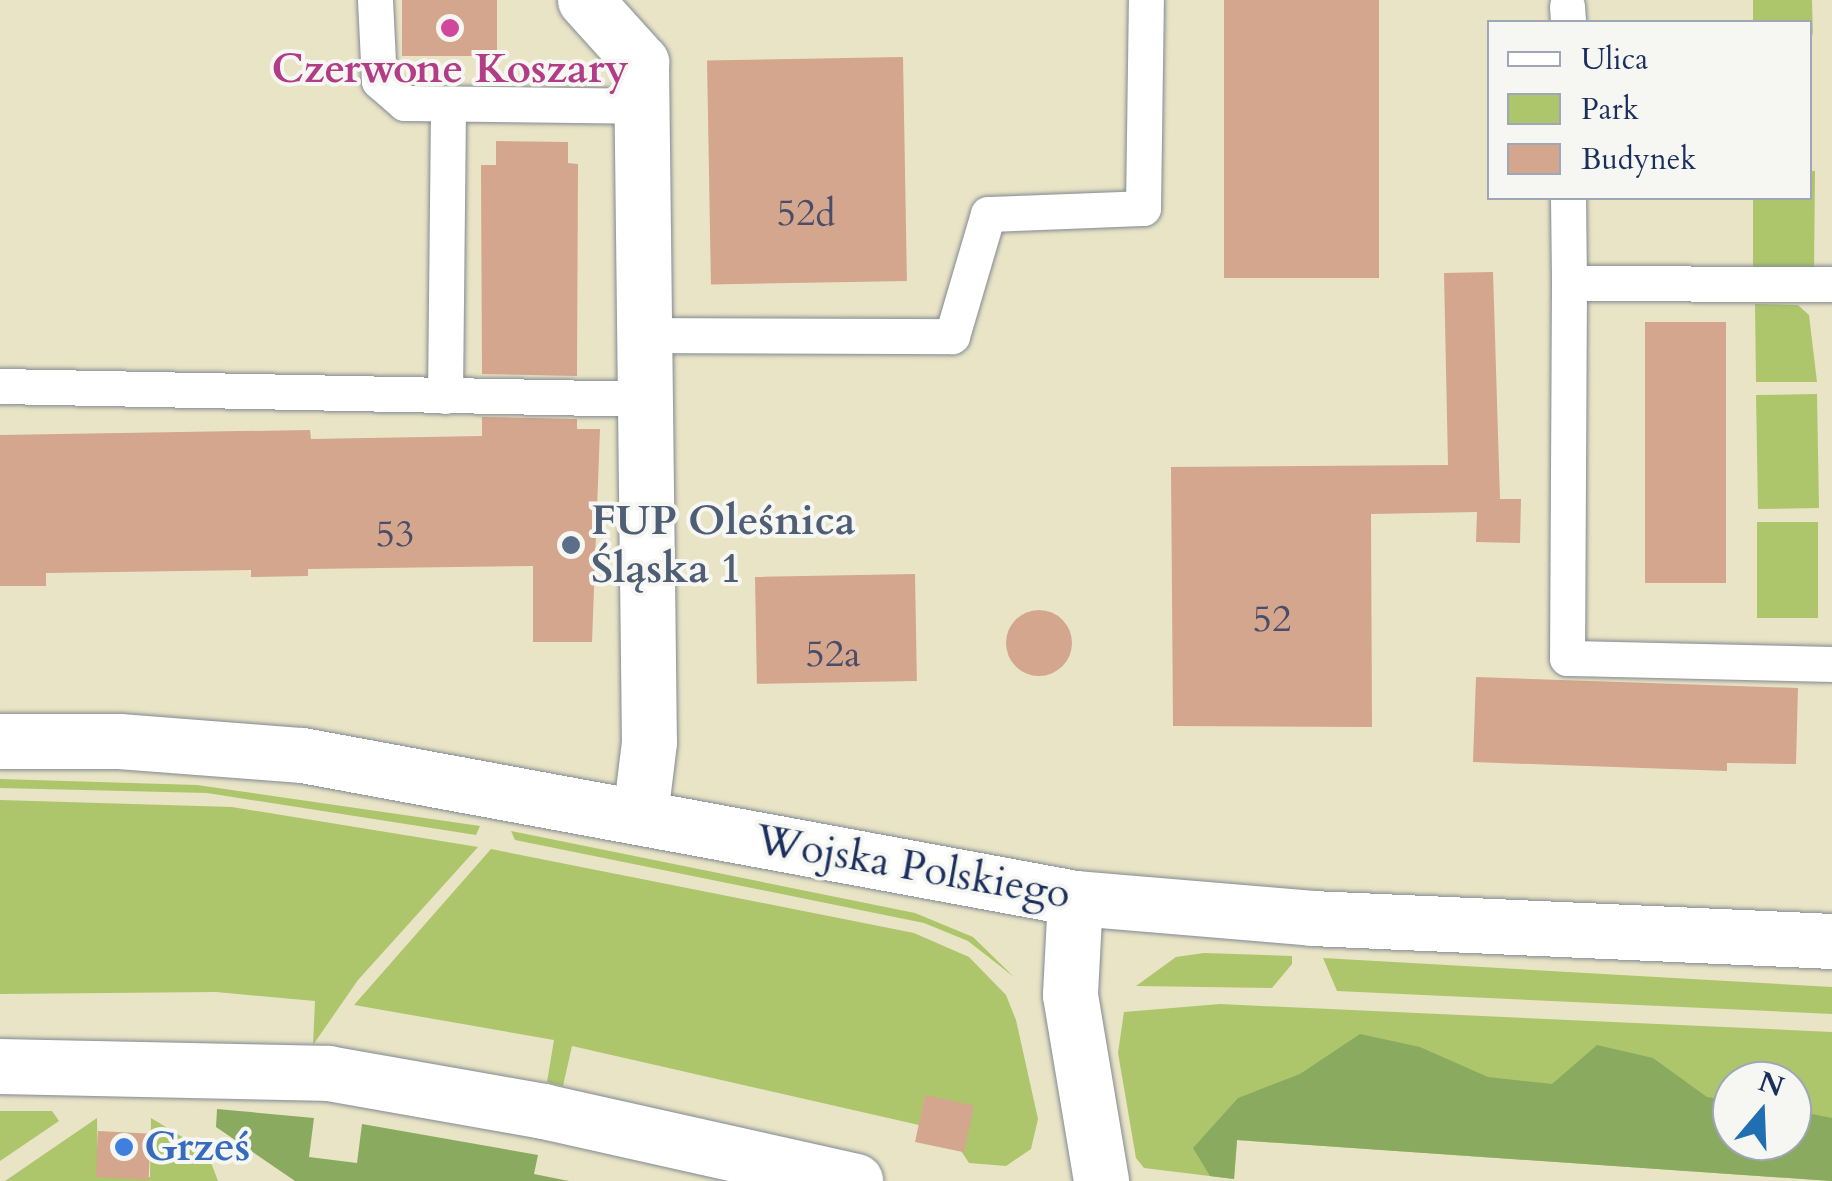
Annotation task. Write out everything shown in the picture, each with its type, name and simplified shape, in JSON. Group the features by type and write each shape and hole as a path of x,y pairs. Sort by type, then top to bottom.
{"street":[{"path":"584,0 642,62 649,742 640,816"},
{"name":"Wojska Polskiego","path":"0,740 203,745 302,755 1075,898 1312,918 1832,941"},
{"path":"1075,898 1070,996 1100,1181"},
{"path":"0,1066 328,1073 470,1096 855,1181"}],"lane":[{"path":"375,0 379,81 404,103 642,106"},
{"path":"647,335 952,336 988,214 1143,208 1146,0"},
{"path":"446,396 448,104"},
{"path":"1568,200 1567,658 1832,664"},
{"path":"1569,283 1832,284"},
{"path":"0,386 648,400"}],"green space":[{"path":"1753,0 1812,0 1813,37 1812,20 1753,20"},
{"path":"1815,171 1814,273 1753,272 1753,200 1812,200"},
{"path":"1755,304 1798,305 1809,315 1817,382 1756,382"},
{"path":"1817,394 1819,508 1758,509 1756,395"},
{"path":"1757,522 1818,522 1818,618 1757,618"},
{"path":"0,779 197,785 480,826 476,835 207,793 0,788"},
{"path":"0,800 232,807 478,847 358,980 313,1045 315,1001 216,992 0,994"},
{"path":"511,831 915,913 973,937 1014,977 968,941 924,923 515,840"},
{"path":"491,849 914,933 969,957 1006,995 1016,1020 1038,1119 1031,1149 1006,1166 969,1163 925,1096 919,1125 572,1046 563,1086 547,1082 554,1040 354,1005"},
{"path":"1204,953 1292,956 1292,964 1272,988 1136,986 1176,957"},
{"path":"1323,958 1832,987 1832,1014 1337,991"},
{"path":"1220,1004 1832,1032 1832,1181 1237,1140 1234,1179 1144,1168 1136,1158 1118,1053 1124,1012"},
{"path":"1360,1034 1420,1047 1488,1077 1552,1084 1597,1045 1653,1058 1712,1098 1712,1161 1812,1161 1812,1114 1832,1118 1832,1181 1237,1140 1234,1179 1210,1176 1193,1148 1238,1098 1300,1074"},
{"path":"217,1109 314,1118 309,1157 357,1163 362,1124 538,1155 534,1174 569,1181 295,1181 216,1127"},
{"path":"0,1111 52,1111 59,1121 0,1161"},
{"path":"97,1118 98,1177 150,1177 151,1118 207,1152 218,1181 5,1181"}],"building":[{"name":"Czerwone Koszary","path":"402,0 497,0 497,56 402,56"},
{"path":"1224,0 1379,0 1379,278 1224,278"},
{"path":"903,57 907,281 711,284 707,60"},
{"path":"496,141 568,142 568,163 578,164 577,376 482,374 481,165 496,165"},
{"path":"1493,272 1500,499 1521,499 1520,543 1476,542 1477,512 1371,514 1372,727 1173,726 1171,467 1448,465 1444,273"},
{"path":"1645,322 1726,322 1726,583 1645,583"},
{"path":"482,417 577,419 577,429 600,429 592,642 533,642 533,566 308,569 308,576 251,577 251,570 46,573 46,586 0,586 0,435 310,430 311,439 482,436"},
{"path":"915,574 917,681 757,684 755,577"},
{"path":"1039,610 1062,620 1072,643 1062,666 1039,676 1016,666 1006,643 1016,620"},
{"path":"1476,677 1798,688 1796,764 1727,763 1727,771 1473,762"},
{"path":"925,1095 974,1105 964,1152 915,1142"},
{"name":"Grześ","path":"98,1131 151,1134 149,1180 96,1177"}],"place":[{"name":"Czerwone Koszary","path":"450,28"},
{"name":"FUP Oleśnica Śląska 1","path":"571,545"},
{"name":"Grześ","path":"124,1147"}]}
